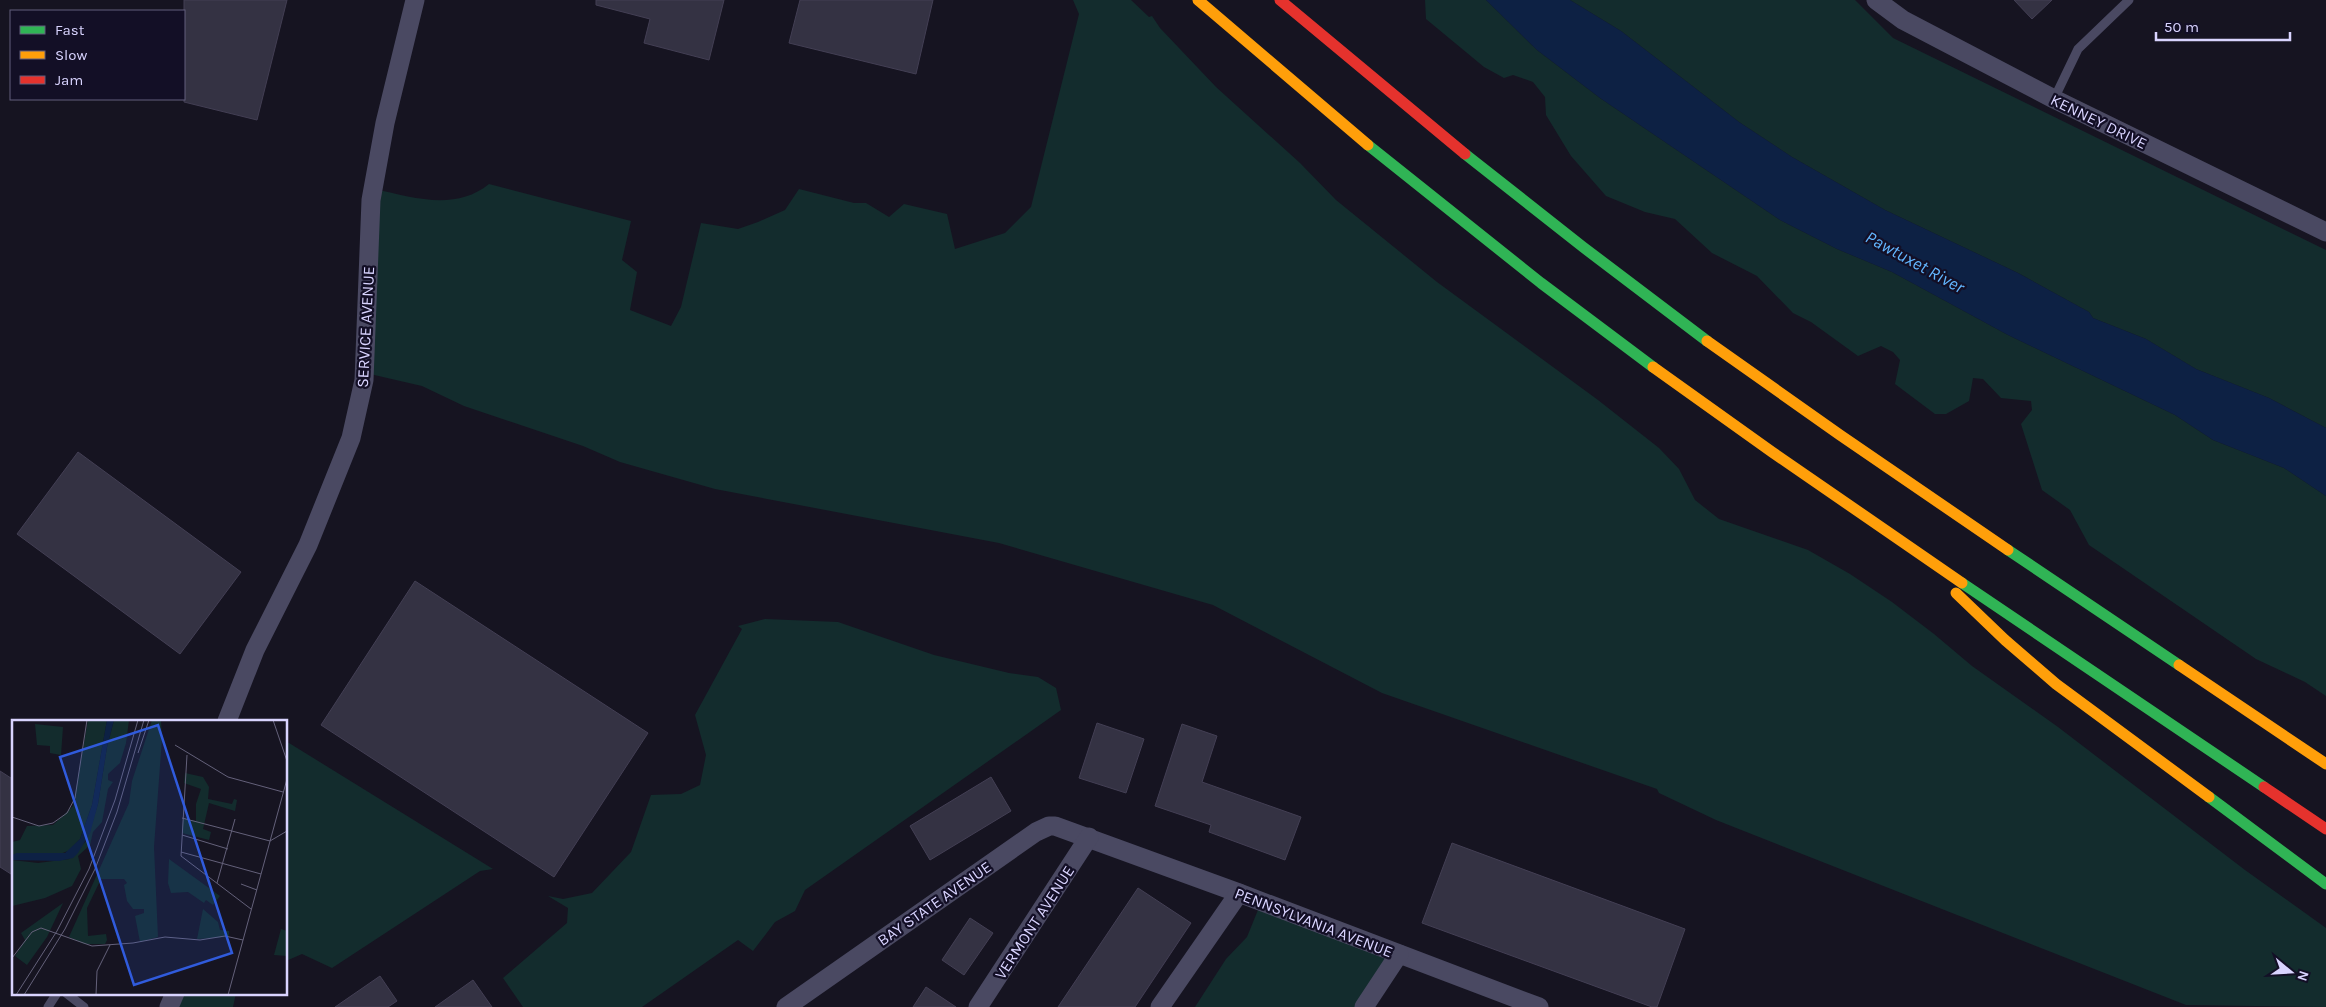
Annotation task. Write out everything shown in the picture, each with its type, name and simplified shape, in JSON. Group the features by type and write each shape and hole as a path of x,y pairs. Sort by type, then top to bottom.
{"highway":[{"path":"1198,0 1386,160 1590,320 1752,438 2326,829"},
{"path":"1280,0 1478,164 1610,267 1769,385 2326,764"},
{"path":"1911,547 1981,618 2056,684 2326,884"},
{"path":"2278,732 2326,758"}],"street":[{"name":"SERVICE AVENUE","path":"227,720 255,650 308,545 351,438 364,380 371,200 386,123 415,0"},
{"name":"KENNEY DRIVE","path":"1876,0 1903,20 2054,99 2326,232"},
{"name":"BAY STATE AVENUE","path":"786,1007 1036,832 1049,826 1055,826 1089,837"},
{"name":"PENNSYLVANIA AVENUE","path":"1089,837 1539,1007"},
{"name":"VERMONT AVENUE","path":"978,1007 1089,837"},
{"path":"1160,1007 1238,893"},
{"path":"1364,1007 1399,954"},
{"path":"169,1007 175,994"}],"lane":[{"path":"2054,99 2078,49 2130,0"},
{"path":"48,1007 56,994"},
{"path":"67,994 84,1007"}],"green space":[{"path":"1073,0 1131,0 1149,17 1152,16 1160,28 1216,87 1300,163 1336,200 1437,282 1598,400 1659,448 1679,469 1695,500 1719,519 1808,550 1850,574 1892,602 1972,666 2058,727 2245,870 2326,928 2326,1007 2186,1005 1716,820 1659,793 1657,789 1382,693 1213,605 999,543 715,489 620,462 583,446 464,406 422,386 370,374 375,189 405,196 449,200 476,192 489,184 631,221 622,260 637,272 630,310 671,326 681,307 701,223 738,229 785,210 799,189 854,203 866,203 889,217 904,204 947,214 955,249 1005,233 1031,207 1079,14"},
{"path":"1425,0 1486,0 1537,50 1600,98 1780,220 1837,249 1892,272 2008,335 2175,415 2213,440 2284,468 2326,496 2326,696 2305,682 2256,659 2089,545 2070,510 2042,490 2021,424 2032,410 2031,401 2001,398 1983,379 1973,378 1969,401 1946,414 1935,414 1895,384 1900,360 1893,352 1881,346 1858,356 1811,322 1793,313 1757,276 1712,253 1675,219 1645,212 1606,196 1571,156 1546,115 1545,97 1533,82 1513,75 1504,78 1484,67 1426,19"},
{"path":"1570,0 1855,0 1893,38 2326,250 2326,428 2269,398 2196,369 2146,339 2093,318 2089,312 2018,273 1885,210 1792,157 1739,122 1621,31"},
{"path":"765,619 838,622 934,655 1009,673 1038,677 1056,688 1061,710 805,890 795,911 775,922 753,951 738,940 642,1007 523,1007 503,978 567,923 568,908 548,896 563,899 592,893 631,852 651,795 681,794 700,785 706,755 695,715 742,629 738,626"},
{"path":"288,743 493,869 480,871 332,968 302,954 288,960"},
{"path":"1260,905 1395,954 1366,1007 1195,1007 1226,959 1247,937"},
{"path":"178,994 236,994 233,1007 171,1007"}],"water":[{"name":"Pawtuxet River","path":"1486,0 1570,0 1621,31 1739,122 1792,157 1885,210 2018,273 2089,312 2093,318 2146,339 2196,369 2269,398 2326,428 2326,496 2284,468 2213,440 2175,415 2008,335 1892,272 1837,249 1780,220 1600,98 1537,50"}],"building":[{"path":"184,0 287,0 257,120 184,102"},
{"path":"596,0 724,0 709,60 644,43 650,19 596,5"},
{"path":"800,0 933,0 916,74 789,43"},
{"path":"2014,0 2052,0 2032,19"},
{"path":"78,452 241,572 180,654 17,534"},
{"path":"415,581 648,733 554,877 321,725"},
{"path":"1097,723 1144,739 1126,793 1079,778"},
{"path":"1182,724 1217,736 1202,782 1301,817 1285,860 1209,832 1211,825 1155,806"},
{"path":"0,771 12,779 12,875 0,867"},
{"path":"991,777 1011,811 930,860 910,826"},
{"path":"1452,843 1685,929 1657,1007 1652,1007 1422,923"},
{"path":"1138,888 1191,923 1135,1007 1058,1007"},
{"path":"970,918 993,933 964,975 942,960"},
{"path":"380,976 397,1001 388,1007 335,1007"},
{"path":"473,980 492,1007 435,1007"},
{"path":"926,987 956,1007 913,1007"}],"traffic: fast":[{"path":"1368,145 1541,283 1653,367"},
{"path":"1465,154 1707,341"},
{"path":"2008,550 2179,665"},
{"path":"1962,583 2264,787"},
{"path":"2209,797 2326,884"}],"traffic: slow":[{"path":"1198,0 1368,145"},
{"path":"1707,341 2008,550"},
{"path":"1653,367 1962,583"},
{"path":"1956,593 2005,640 2056,684 2209,797"},
{"path":"2179,665 2326,764"}],"traffic: jam":[{"path":"1280,0 1465,154"},
{"path":"2264,787 2326,829"}]}
